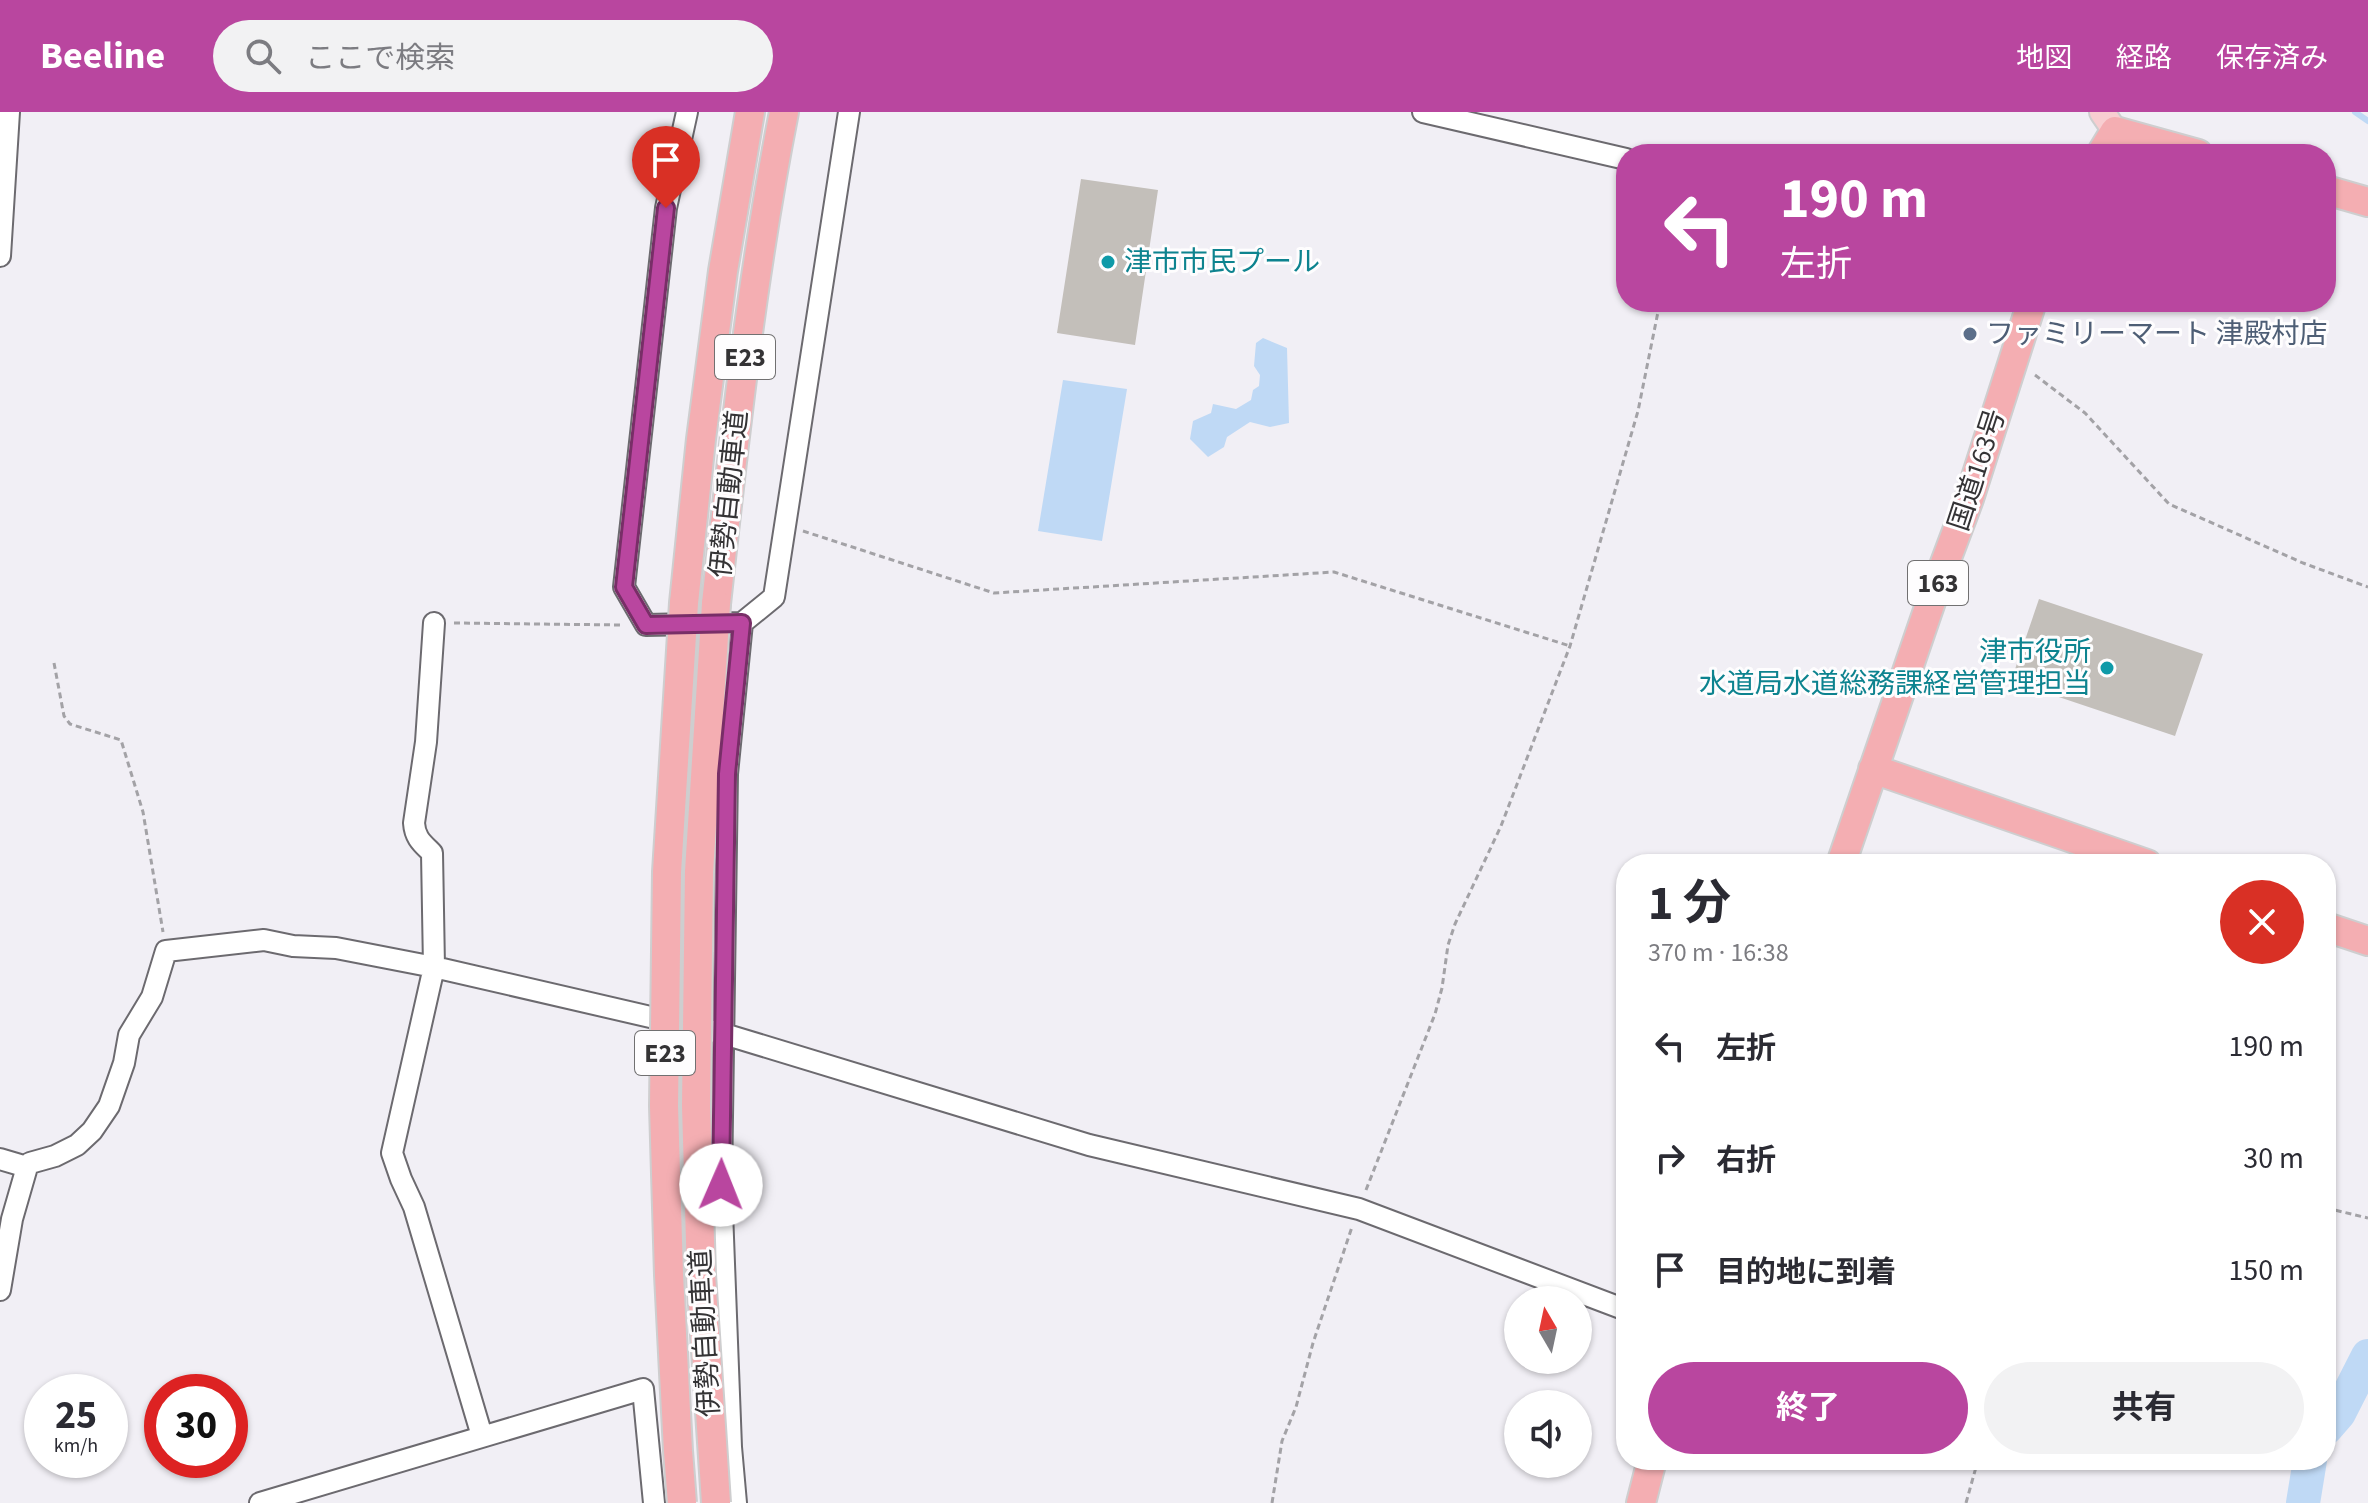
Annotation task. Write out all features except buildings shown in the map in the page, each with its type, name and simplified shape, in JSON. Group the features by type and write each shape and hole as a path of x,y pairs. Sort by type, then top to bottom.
{"highway":[{"name":"伊勢自動車道","path":"682,1503 669,1275 664,1106 667,872 684,603 705,409 723,271 750,112"},
{"name":"伊勢自動車道","path":"716,1503 701,1274 696,1106 699,872 716,604 734,441 756,273 784,112"},
{"path":"2109,127 2165,144"},
{"path":"2336,193 2368,202"},
{"name":"国道163号","path":"1844,854 1969,499 2029,312"},
{"path":"1873,769 2118,854"},
{"path":"2336,930 2368,941"},
{"path":"1641,1503 1649,1470"}],"street":[{"path":"0,256 9,112"},
{"path":"687,112 666,208 624,587 646,625 742,623 774,597 849,112"},
{"path":"1423,112 1616,157"},
{"path":"434,623 426,742 414,823 419,841 432,853 434,967 392,1153 414,1207 482,1436"},
{"path":"736,1503 731,1447 722,1200 727,774 742,623"},
{"path":"0,1290 12,1219 27,1167 30,1163 55,1156 77,1145 92,1131 109,1106 124,1063 129,1035 152,997 166,951 264,940 293,946 336,948 434,967 724,1034 1089,1145 1359,1209 1616,1306"},
{"path":"0,1159 27,1167"},
{"path":"260,1503 643,1389 654,1503"}],"path":[{"path":"1272,1503 1282,1441 1296,1407 1313,1343 1359,1209 1435,1014 1455,924 1501,826 1570,646 1638,411 1658,312"},
{"path":"2013,359 2085,413 2169,504 2303,563 2368,587"},
{"path":"785,525 994,593 1334,572 1570,646"},
{"path":"434,623 646,625"},
{"path":"54,663 64,716 70,724 121,740 143,812 166,951"},
{"path":"2336,1210 2368,1218"},
{"path":"1966,1503 1975,1470"}],"water":[{"path":"1263,338 1287,348 1289,423 1270,427 1250,422 1227,437 1224,447 1208,457 1190,439 1193,421 1211,413 1213,404 1236,409 1251,400 1253,390 1259,386 1260,375 1254,366 1256,343"},
{"path":"1063,380 1127,389 1102,541 1038,531"}],"waterway":[{"path":"2355,112 2368,121"},
{"path":"2336,1416 2368,1356"},
{"path":"2303,1503 2308,1470"}],"place":[{"name":"津市市民プール","path":"1108,262"},
{"name":"ファミリーマート 津殿村店","path":"1970,334"},
{"name":"津市役所 水道局水道総務課経営管理担当","path":"2107,668"}],"route":[{"path":"666,208 624,587 646,625 742,623 727,774 721,1185"}]}
